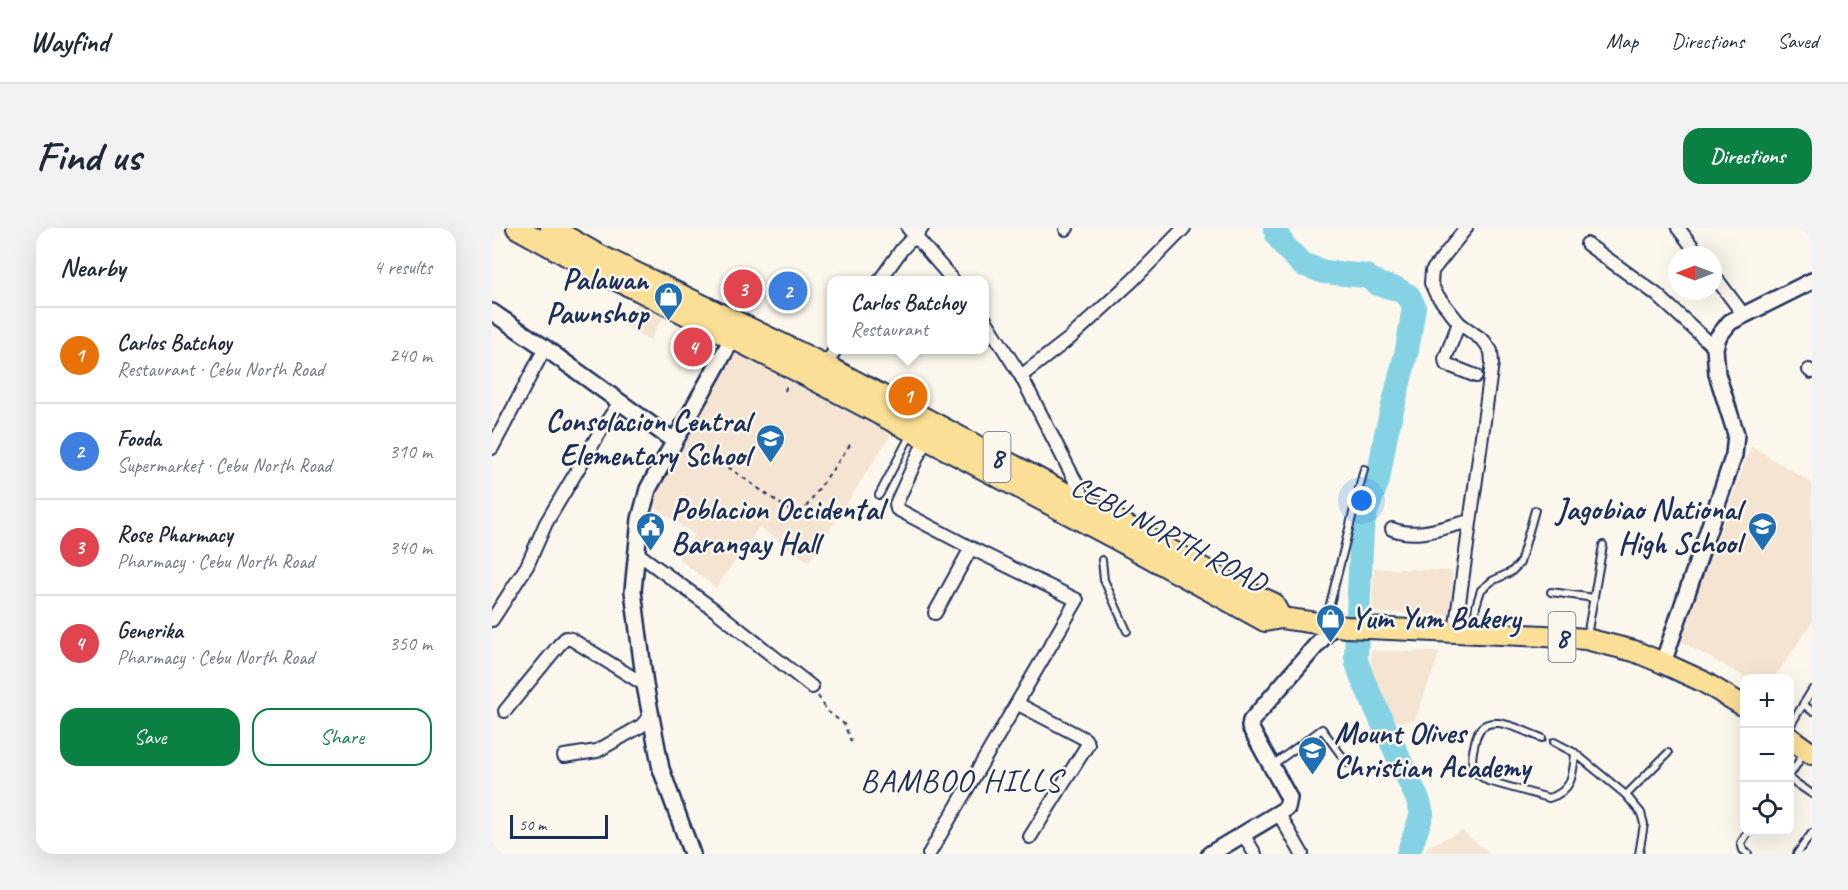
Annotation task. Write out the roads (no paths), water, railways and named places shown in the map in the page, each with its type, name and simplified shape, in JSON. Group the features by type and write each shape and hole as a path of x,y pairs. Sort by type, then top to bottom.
{"main road":[{"name":"CEBU NORTH ROAD","path":"517,228 586,266 733,337 826,365 919,435 1265,621 1281,618 1273,603 1233,585 826,365 597,254 551,228"},
{"name":"8","path":"1281,618 1366,629 1586,639 1634,651 1663,663 1702,681 1740,704"},
{"path":"1794,741 1809,752"}],"street":[{"path":"1021,376 1070,338 1133,280 1184,228"},
{"path":"1464,632 1470,521 1492,363 1491,351 1484,341 1459,323 1436,294 1431,283 1432,271 1466,228"},
{"path":"1678,228 1692,246"},
{"path":"883,276 915,230 950,276"},
{"path":"1587,244 1656,294 1715,348"},
{"path":"1663,663 1734,455 1736,434 1717,374 1715,348 1718,337 1730,322 1812,281"},
{"path":"1722,286 1743,315"},
{"path":"492,312 674,441"},
{"path":"1459,323 1445,359 1446,364 1476,376"},
{"path":"989,326 1021,376 1088,506"},
{"path":"692,854 661,769 645,685 633,591 640,519 648,489 733,337"},
{"path":"492,448 545,348"},
{"path":"492,620 527,566 546,523 620,402"},
{"path":"919,435 896,504 897,508 971,548 1077,600 929,854"},
{"path":"1392,529 1412,534 1470,521"},
{"path":"935,614 971,548"},
{"path":"637,553 716,611 812,687"},
{"path":"1210,854 1287,808 1289,798 1250,727 1251,721 1334,626"},
{"path":"505,711 566,638 645,685"},
{"path":"1017,704 1086,739 1088,744 1030,837"},
{"path":"564,756 597,751 641,726 650,716"},
{"path":"1279,814 1302,854"},
{"path":"1244,834 1255,854"}],"lane":[{"path":"879,495 919,435"},
{"path":"1334,626 1364,469"},
{"path":"1464,632 1481,590 1492,580 1511,572 1520,563 1535,510"},
{"path":"1586,639 1603,545"},
{"path":"1102,560 1104,580 1127,631"},
{"path":"1551,592 1594,598"},
{"path":"1794,719 1812,690"},
{"path":"1803,704 1812,711"},
{"path":"1542,738 1498,722 1485,724 1479,730 1471,758 1473,771 1488,781 1549,798 1559,795 1572,781 1575,753"},
{"path":"1270,766 1322,729 1347,764"},
{"path":"1554,742 1575,753 1626,795 1641,813 1644,824 1639,854"},
{"path":"1794,772 1809,752"},
{"path":"1626,795 1668,753"},
{"path":"1794,780 1812,794"},
{"path":"1797,854 1812,833"},
{"path":"1746,836 1742,843 1743,850 1748,854"}],"waterway":[{"path":"1275,228 1286,248 1302,264 1324,272 1366,276 1378,284 1397,289 1409,296 1414,307 1407,350 1386,434 1378,480 1362,529 1356,657 1363,680 1419,802 1422,814 1408,854"}],"place":[{"name":"Rose Pharmacy","path":"743,289"},
{"name":"Fooda","path":"788,291"},
{"name":"Palawan Pawnshop","path":"669,322"},
{"name":"Generika","path":"693,347"},
{"name":"Carlos Batchoy","path":"908,396"},
{"name":"Consolacion Central Elementary School","path":"771,464"},
{"name":"Poblacion Occidental Barangay Hall","path":"650,552"},
{"name":"Jagobiao National High School","path":"1762,552"},
{"name":"Yum Yum Bakery","path":"1330,644"},
{"name":"Mount Olives Christian Academy","path":"1313,776"}],"district":[{"name":"BAMBOO HILLS","path":"961,780"}]}
